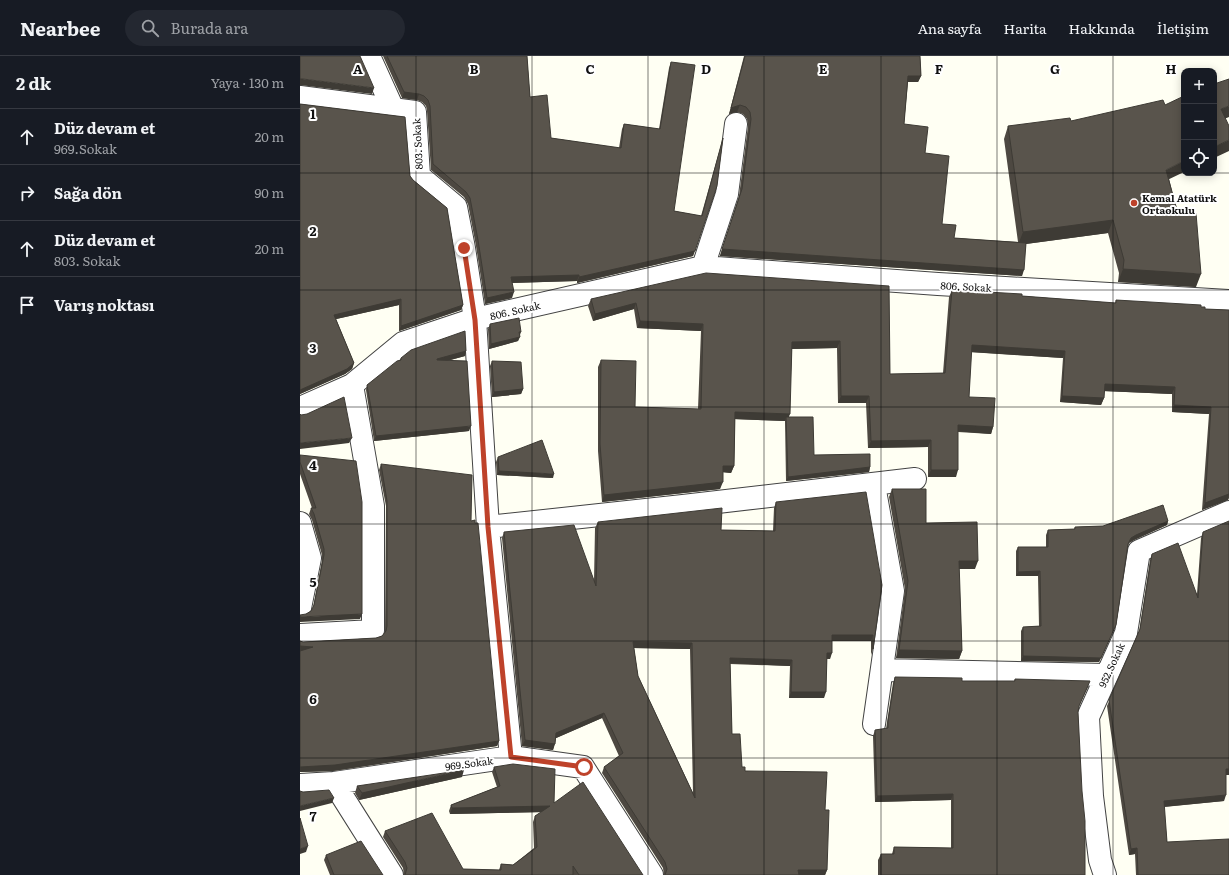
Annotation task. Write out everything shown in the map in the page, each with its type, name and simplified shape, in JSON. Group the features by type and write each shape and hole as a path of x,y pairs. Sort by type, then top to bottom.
{"street":[{"path":"368,56 393,109"},
{"name":"803. Sokak","path":"300,97 415,112 419,176 456,207 475,320"},
{"path":"703,267 727,194 736,124"},
{"name":"806. Sokak","path":"300,408 352,385 403,343 475,320 703,267 938,284 1229,301"},
{"path":"475,320 488,527 511,757"},
{"path":"300,635 373,631 373,506 352,385"},
{"path":"488,527 915,479"},
{"path":"874,484 893,591 874,724"},
{"name":"952.Sokak","path":"1105,875 1100,860 1092,796 1088,717 1126,633 1139,551 1229,512"},
{"path":"300,523 310,558 300,608"},
{"path":"882,670 1106,675"},
{"name":"969.Sokak","path":"300,785 334,783 511,757 584,767 652,875"},
{"path":"334,783 392,875"}],"building":[{"path":"300,56 360,56 374,88 300,79"},
{"path":"387,56 527,56 530,97 547,95 551,138 621,148 624,124 660,129 671,62 695,65 674,211 702,216 723,138 717,186 695,251 579,277 579,275 511,277 514,292 487,298 470,198 466,192 433,164 430,106 428,100 419,94 404,92"},
{"path":"745,56 920,56 921,76 908,76 904,124 928,127 925,153 949,156 942,224 956,225 954,238 1026,243 1024,270 722,249 742,189 751,119 750,112 746,107 740,105 731,108"},
{"path":"1229,79 1229,106 1221,109 1229,126 1229,140 1217,146 1217,104 1217,83"},
{"path":"1181,97 1181,162 1166,170 1177,210 1196,213 1201,274 1123,269 1124,260 1113,220 1023,232 1008,126 1070,118 1071,121 1163,100 1165,105"},
{"path":"300,104 405,117 410,176 447,208 463,305 401,326 401,299 334,315 354,363 347,369 300,390"},
{"path":"706,273 889,286 890,374 945,373 952,290 1022,294 1022,296 1116,303 1116,300 1201,305 1201,307 1205,307 1205,309 1229,310 1229,494 1205,503 1211,407 1174,405 1175,387 1105,384 1104,398 1062,396 1065,351 972,345 969,397 995,398 993,427 958,425 958,470 931,470 931,440 871,441 869,396 841,396 840,341 792,342 790,414 735,412 734,466 723,466 723,482 604,495 600,444 601,360 636,361 635,407 701,409 703,324 640,321 636,303 595,314 591,299"},
{"path":"519,318 521,332 519,332 520,337 491,344 490,324"},
{"path":"465,331 466,351 437,360 467,361 471,426 376,436 367,385 397,361 401,360 401,358 411,350"},
{"path":"492,361 521,362 523,389 494,392"},
{"path":"344,397 352,438 300,443 300,414 307,414"},
{"path":"786,417 813,417 814,455 870,454 870,467 788,477"},
{"path":"542,440 554,474 499,471 498,457"},
{"path":"300,455 356,461 362,502 362,614 300,617 300,615 311,611 314,605 324,549 311,508 316,508 300,462"},
{"path":"381,464 472,475 471,521 475,520 475,523 478,523 499,741 335,765 300,767 300,651 313,647 300,646 300,641 376,638 382,636 386,631 387,501"},
{"path":"892,489 926,489 926,523 977,522 978,561 959,561 962,651 899,650 908,581"},
{"path":"866,492 882,585 873,649 873,635 832,635 832,653 827,653 826,692 791,692 792,660 730,658 732,734 740,734 742,767 745,767 745,771 827,772 825,810 829,810 827,870 798,870 799,875 665,875 667,869 665,862 604,767 623,753 604,713 556,733 555,744 525,740 504,532 574,525 596,586 598,522 722,508 721,530 775,531 776,502","holes":["633,642 692,643 695,798 638,676"]},
{"path":"1163,505 1168,521 1136,535 1131,538 1128,544 1116,625 1101,658 1023,656 1023,627 1041,626 1040,571 1018,572 1018,547 1048,547 1048,530 1103,526"},
{"path":"1229,521 1229,769 1226,769 1226,795 1164,801 1167,842 1229,839 1229,875 1138,875 1137,848 1131,849 1109,700 1140,629 1152,554 1178,543 1198,598 1203,532"},
{"path":"895,677 962,678 962,681 1015,681 1015,679 1090,681 1079,706 1078,712 1085,821 1085,875 881,875 881,854 894,854 894,847 953,848 953,794 877,796 875,730 888,728"},
{"path":"513,764 555,769 554,803 583,782 643,875 579,875 573,866 573,875 405,875 407,868 405,862 385,831 432,813 463,869 501,870 501,864 513,865 537,847 535,816 550,806 452,808 451,805 500,786 494,767"},
{"path":"464,770 362,793 357,786"},
{"path":"329,790 334,798 300,806 300,791"},
{"path":"300,818 308,846 300,849"},
{"path":"361,841 383,875 334,875 326,855"}],"place":[{"name":"Kemal Atatürk Ortaokulu","path":"1134,203"}],"route":[{"path":"464,248 475,320 488,527 511,757 584,767"}]}
